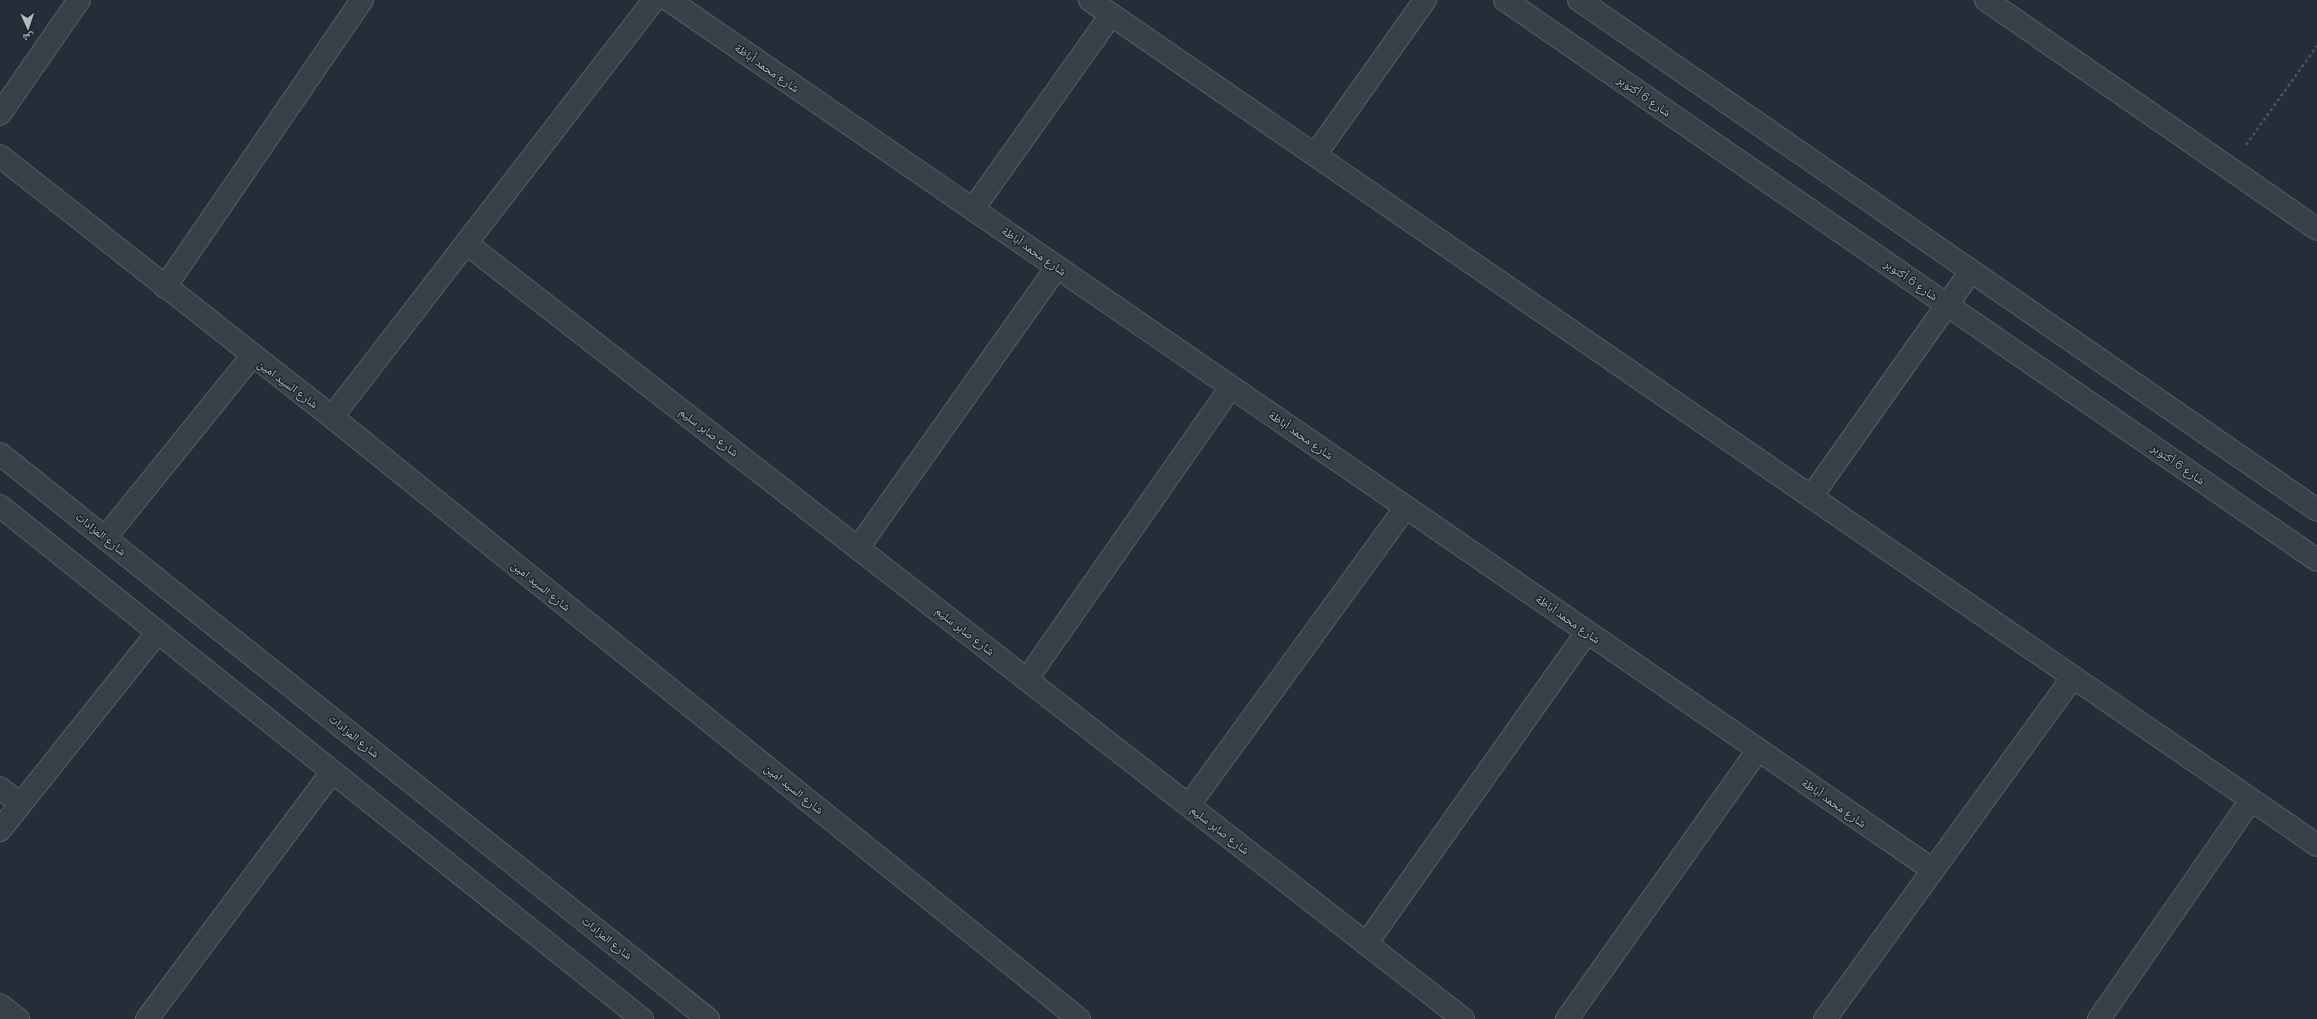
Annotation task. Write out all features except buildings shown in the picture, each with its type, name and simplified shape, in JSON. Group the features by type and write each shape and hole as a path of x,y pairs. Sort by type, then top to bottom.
{"street":[{"path":"0,114 79,0"},
{"path":"165,287 362,0"},
{"path":"332,417 654,0"},
{"name":"شارع محمد أباظة","path":"669,0 1932,870"},
{"path":"1090,0 2317,846"},
{"path":"1315,155 1425,0"},
{"name":"شارع 6 أكتوبر","path":"1505,0 2317,560"},
{"path":"1579,0 2317,510"},
{"path":"1986,0 2317,229"},
{"path":"973,209 1111,14"},
{"name":"شارع السيد امين","path":"0,156 252,356 332,417 1080,1019"},
{"name":"شارع صابر سليم","path":"466,243 1463,1019"},
{"path":"858,548 1057,267"},
{"path":"1811,497 1971,271"},
{"path":"105,538 252,356"},
{"path":"1027,679 1231,387"},
{"name":"شارع المزادات","path":"0,454 708,1019"},
{"path":"0,506 642,1019"},
{"path":"1189,805 1406,507"},
{"path":"0,830 158,632"},
{"path":"1366,944 1587,632"},
{"path":"1825,1019 2073,677"},
{"path":"1567,1019 1758,750"},
{"path":"147,1019 332,772"},
{"path":"0,788 20,804"},
{"path":"2099,1019 2251,800"},
{"path":"0,1006 18,1019"}],"path":[{"path":"2230,169 2317,46"}]}
